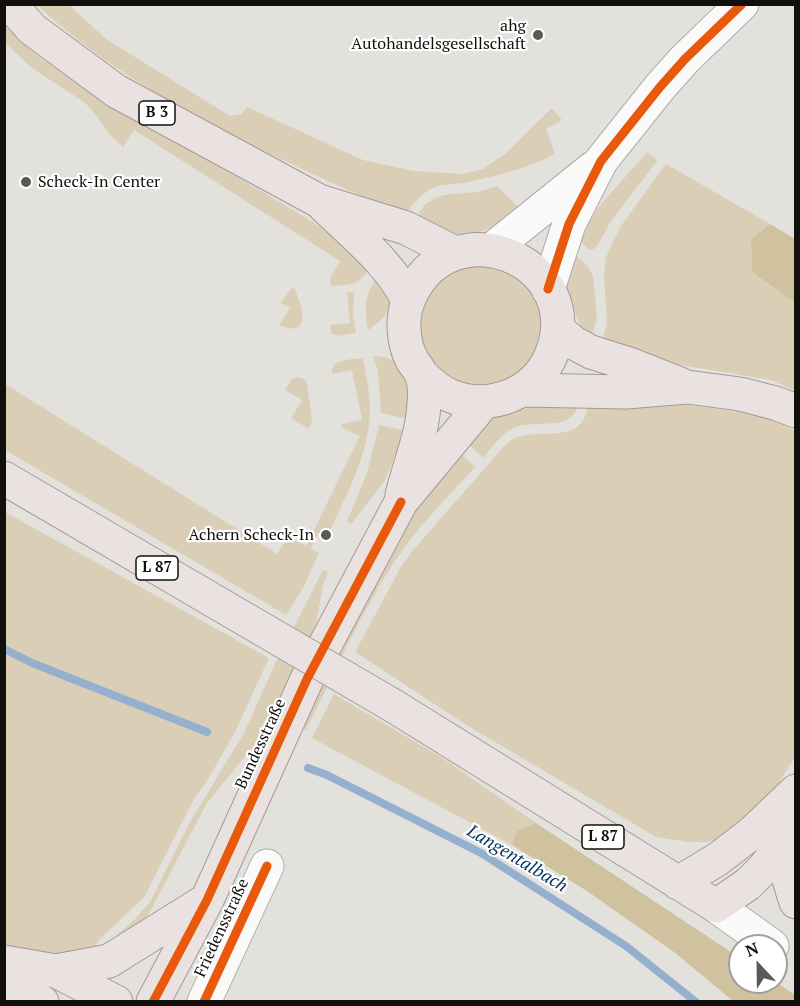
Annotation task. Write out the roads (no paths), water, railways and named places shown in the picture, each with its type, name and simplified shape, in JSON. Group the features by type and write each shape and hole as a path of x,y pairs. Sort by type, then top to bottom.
{"main road":[{"name":"B 3","path":"10,4 32,29 116,91 319,201 406,228 455,253"},
{"name":"B 3","path":"319,201 382,262 400,284 408,300"},
{"path":"473,249 491,250 514,256 534,270 548,289 556,309 558,330 552,353 541,374 523,390 504,399 484,402 467,401 450,396 435,387 422,375 411,359 405,340 404,320 408,300 419,280 435,264 455,253 473,249"},
{"path":"558,330 574,343 591,352 632,365 687,387"},
{"path":"401,502 421,428 424,402 422,375"},
{"path":"523,390 626,392 687,387 740,394 795,411"},
{"path":"401,502 484,402"},
{"name":"L 87","path":"4,478 392,705 716,906"},
{"name":"Bundesstraße","path":"153,1002 207,900 307,679 401,502"},
{"path":"678,883 718,859 753,832 794,793"},
{"path":"794,793 783,843 795,902"},
{"path":"716,906 748,884 783,843"},
{"path":"56,971 109,961 207,900"},
{"path":"4,962 56,971 116,1002"},
{"path":"4,980 42,1002"}],"street":[{"path":"548,289 569,224 601,161 660,87 742,4"},
{"path":"491,250 601,161"},
{"name":"Friedensstraße","path":"204,1002 267,866"},
{"name":"L 87","path":"716,906 755,934"}],"waterway":[{"name":"Langentalbach","path":"4,649 32,663 207,732"},
{"name":"Langentalbach","path":"308,768 327,775 481,853 626,946 696,1002"}],"place":[{"name":"ahg Autohandelsgesellschaft","path":"538,35"},
{"name":"Scheck-In Center","path":"26,182"},
{"name":"Achern Scheck-In","path":"326,535"}]}
